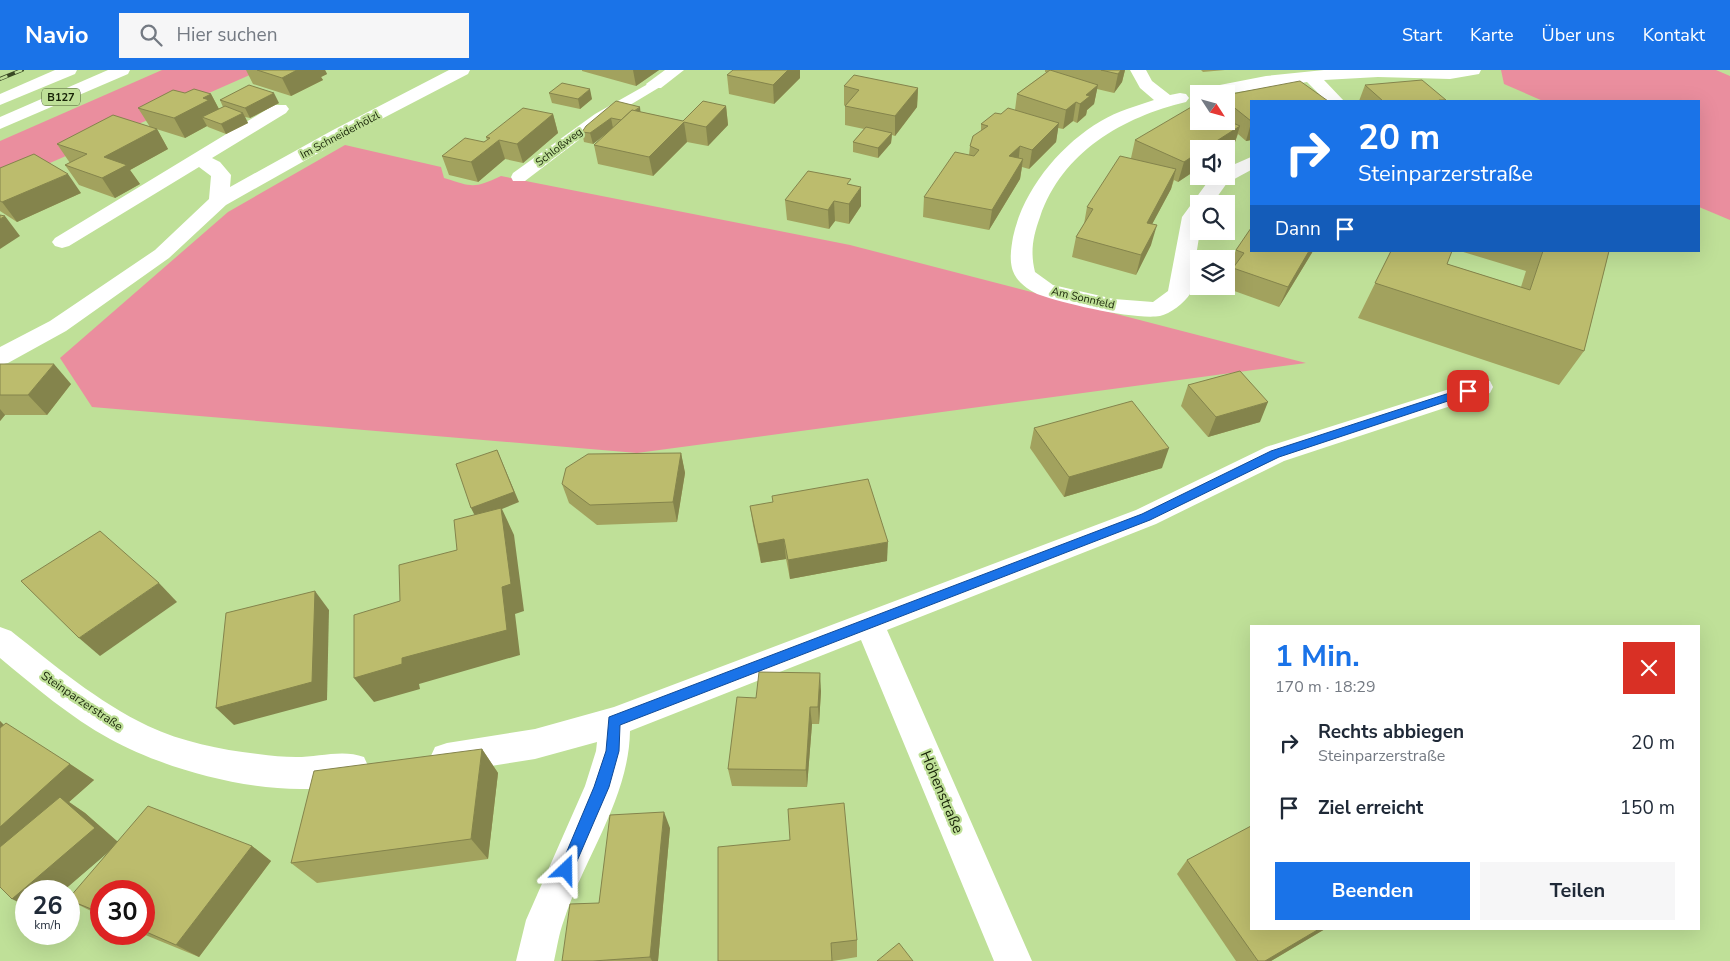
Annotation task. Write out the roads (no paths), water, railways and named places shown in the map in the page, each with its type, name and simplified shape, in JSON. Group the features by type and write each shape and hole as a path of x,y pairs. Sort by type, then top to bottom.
{"street":[{"name":"B127","path":"0,100 69,70"},
{"name":"B127","path":"0,124 122,70"},
{"name":"Im Schneiderhölzl","path":"0,357 58,326 123,283 162,254 219,201 339,134 462,70"},
{"name":"Schloßweg","path":"655,84 676,70"},
{"path":"1138,70 1139,77 1150,89 1168,101"},
{"name":"Am Sonnfeld","path":"1235,86 1311,76 1387,72 1451,73 1473,70"},
{"path":"1311,76 1334,100"},
{"name":"Am Sonnfeld","path":"1190,96 1168,101 1127,115 1093,136 1056,170 1042,187 1032,209 1021,254 1025,275 1046,290 1114,306 1158,309 1179,294 1190,229"},
{"path":"62,242 280,109"},
{"path":"198,160 213,166 221,175 219,201"},
{"path":"1209,195 1220,180 1250,164"},
{"path":"424,761 471,756 535,744 614,722 1146,517 1275,454 1481,387"},
{"name":"Höhenstraße","path":"869,623 1014,961"},
{"name":"Steinparzerstraße","path":"0,640 44,676 121,728 156,745 225,765 294,773 376,766"},
{"path":"535,961 545,920 602,787 612,751 614,722"}],"lane":[{"name":"Schloßweg","path":"519,177 600,116 655,84"}],"railway":[{"path":"0,79 22,70"}]}
